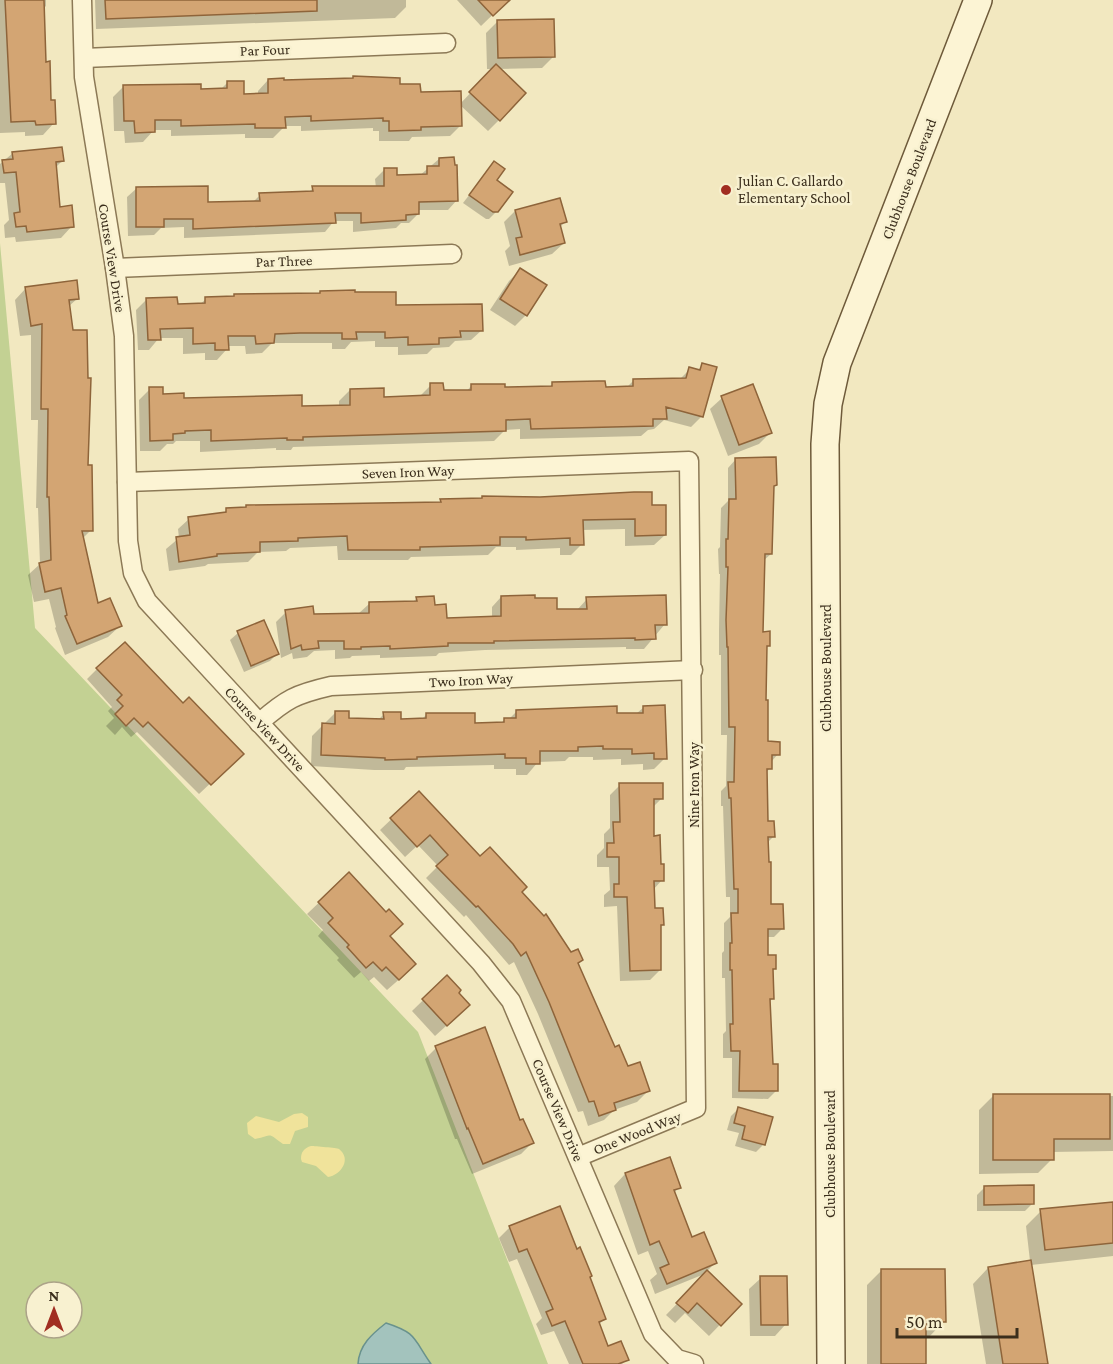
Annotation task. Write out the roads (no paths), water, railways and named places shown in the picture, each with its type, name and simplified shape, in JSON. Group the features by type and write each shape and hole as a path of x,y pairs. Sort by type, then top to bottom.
{"street":[{"name":"Course View Drive","path":"82,0 84,77 124,336 128,541 133,573 147,601 481,963 512,1001 653,1334 677,1359 694,1364"},
{"name":"Clubhouse Boulevard","path":"831,1364 825,444 828,404 837,363 978,0"},
{"name":"Par Four","path":"84,58 446,43"},
{"name":"Par Three","path":"115,268 452,254"},
{"name":"Seven Iron Way","path":"127,482 689,461"},
{"name":"Nine Iron Way","path":"689,461 696,1108"},
{"name":"Two Iron Way","path":"259,723 280,705 302,692 331,686 693,670"},
{"name":"One Wood Way","path":"578,1157 696,1108"}],"water":[{"path":"386,1323 409,1334 431,1364 358,1364 364,1346 371,1336"}],"place":[{"name":"Julian C. Gallardo Elementary School","path":"726,190"}]}
